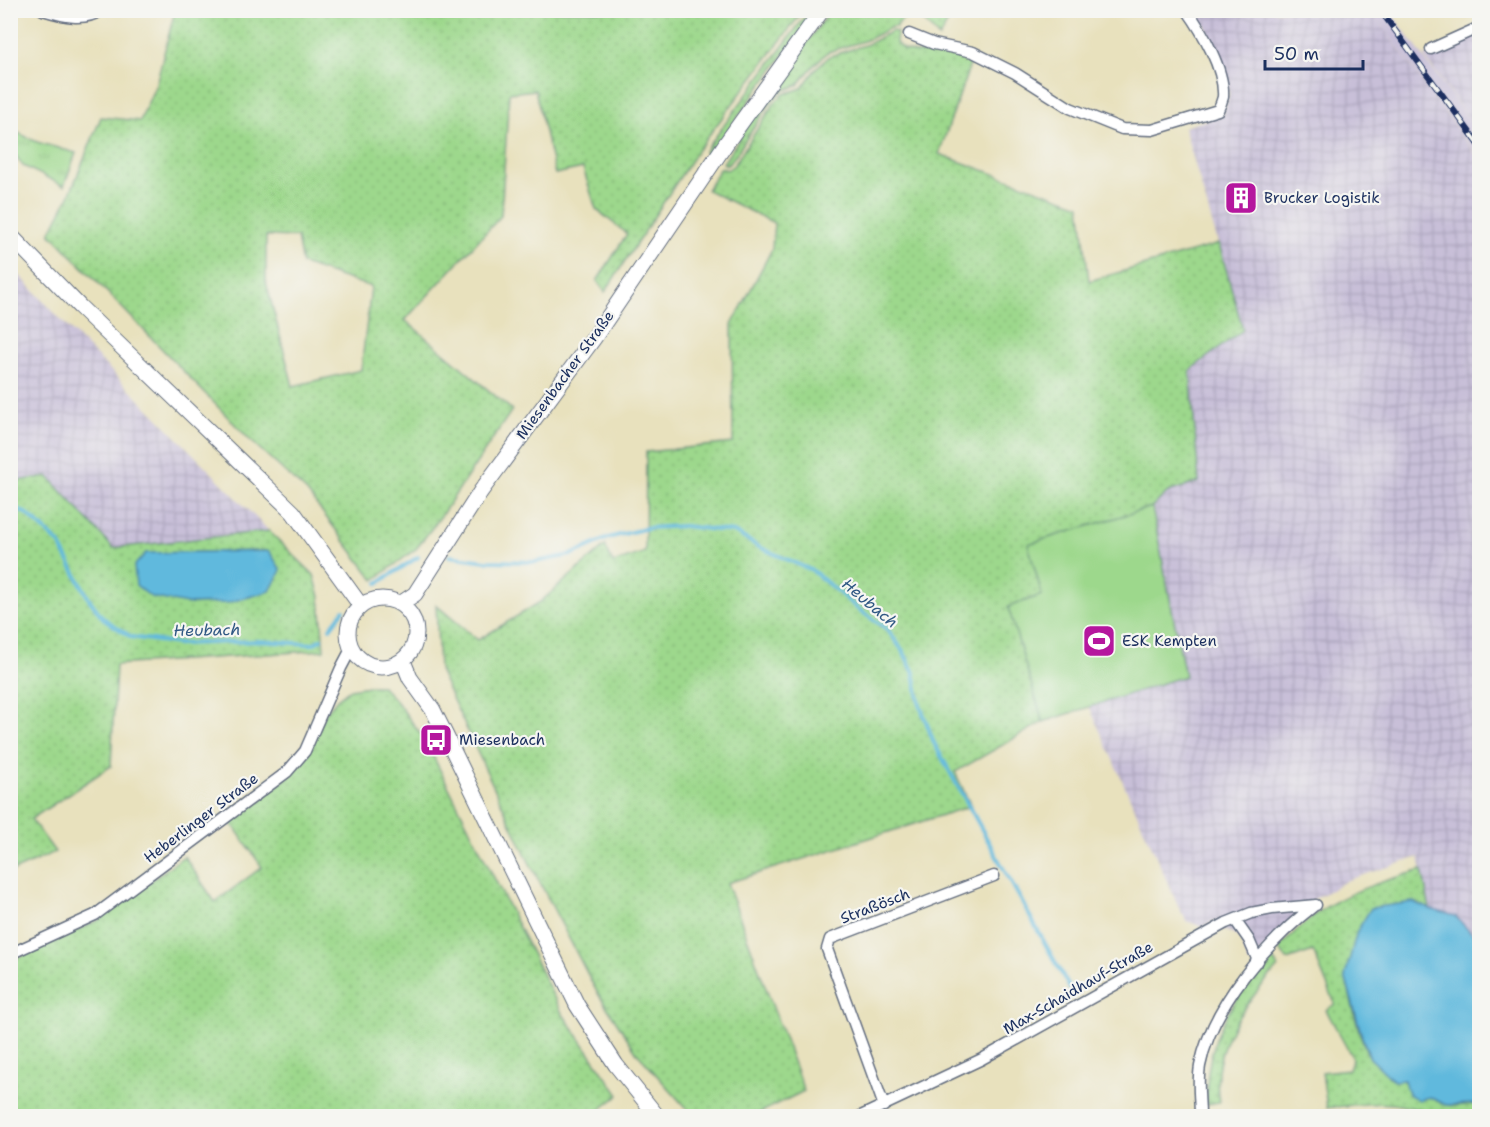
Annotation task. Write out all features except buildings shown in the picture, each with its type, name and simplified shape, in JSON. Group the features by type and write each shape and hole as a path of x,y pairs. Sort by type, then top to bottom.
{"main road":[{"name":"Miesenbacher Straße","path":"400,604 415,594 480,491 594,338 727,142 822,10"},
{"path":"10,235 80,307 293,512 361,606"},
{"path":"381,599 400,604 412,615 417,633 412,651 403,661 395,665 382,668 365,663 351,649 348,634 352,617 361,606 370,601 381,599"},
{"path":"403,661 410,678 442,727 577,1005 616,1065 657,1116"}],"street":[{"path":"42,10 64,16 82,17 102,10"},
{"path":"909,34 934,44 973,52 1023,78 1071,108 1122,129 1152,130 1218,110 1223,97 1221,78 1202,30 1187,10"},
{"path":"1431,50 1479,27"},
{"name":"Heberlinger Straße","path":"10,954 95,915 287,772 305,751 351,649"},
{"name":"Straßösch","path":"884,1106 827,949 831,939 994,876"},
{"name":"Max-Schaidhauf-Straße","path":"861,1116 982,1059 1092,999 1199,936 1251,913 1316,905 1290,925 1258,961"},
{"path":"1200,1116 1200,1067 1210,1031 1227,1000 1258,961 1249,940 1235,920"}],"shaded area":[{"path":"1194,11 1371,11 1479,159 1479,941 1455,916 1430,909 1419,857 1348,880 1306,904 1249,964 1239,937 1223,929 1215,920 1203,927 1187,921 1179,908 1089,706 1185,676 1152,507 1168,492 1199,482 1190,370 1243,329 1184,127 1223,115 1229,94 1225,75 1206,27"},
{"path":"1371,11 1390,11 1479,133 1479,158"},
{"path":"1479,31 1479,133 1424,56"},
{"path":"11,266 61,320 269,531 113,548 48,476 11,482"}],"green space":[{"path":"175,10 803,11 697,151 605,292 597,281 627,234 596,209 583,168 555,174 535,90 509,93 501,216 405,320 512,410 441,516 416,549 374,580 307,492 249,439 50,233 69,196 101,117 140,121 156,84","holes":["266,236 297,237 302,264 371,287 361,370 293,386 266,282"]},
{"path":"809,11 816,11 709,156 704,152"},
{"path":"830,11 954,11 939,38 924,22 913,16 902,20 896,27 867,40 828,52 798,85 782,91 772,100 731,162 727,165 723,163 774,87"},
{"path":"892,31 897,32 896,43 904,50 926,53 937,49 973,56 939,154 1080,205 1089,281 1219,244 1243,330 1190,370 1199,482 1168,492 1152,507 1029,544 1042,595 1009,607 1043,722 955,772 971,806 727,883 804,1091 753,1116 693,1116 637,1053 597,992 527,858 439,670 436,605 478,640 540,602 605,546 613,563 645,552 646,452 733,443 732,325 772,249 774,223 707,190 721,167 727,170 734,165 775,102 784,94 802,88 817,67 830,56 868,44"},
{"path":"11,125 15,127 16,132 37,142 76,153 64,186 23,166 11,149"},
{"path":"48,476 113,548 269,531 314,575 320,597 324,650 116,665 111,766 31,819 55,852 11,872 11,482","holes":["268,551 270,591 227,603 187,604 146,553"]},
{"name":"ESK Kempten","path":"1152,507 1185,676 1043,722 1008,607 1042,595 1028,544"},
{"path":"382,686 425,740 562,1013 619,1095 592,1116 11,1116 11,961 99,920 184,856 215,902 262,867 230,821 291,775 309,753 324,715 337,699 350,689"},
{"path":"1422,870 1430,909 1413,902 1345,976 1358,1027 1369,1056 1419,1091 1441,1103 1455,1106 1479,1104 1479,1115 1457,1118 1384,1104 1327,1108 1322,1072 1349,1069 1353,1059 1326,1010 1335,1004 1313,951 1287,960 1279,948 1321,910 1350,894"},
{"path":"1271,957 1278,967 1253,996 1232,1028 1219,1063 1217,1082 1219,1102 1207,1104 1210,1061 1222,1024 1243,990"}],"water":[{"path":"269,551 281,570 270,591 227,603 187,604 151,597 136,585 134,566 146,553"},
{"path":"1413,902 1455,916 1479,941 1479,1104 1447,1105 1429,1097 1419,1100 1408,1094 1404,1080 1394,1081 1370,1058 1362,1037 1345,976 1357,931 1371,908"}],"waterway":[{"name":"Heubach","path":"10,505 27,514 59,543 89,599 103,618 131,637 179,644 258,641 313,644 321,639"},
{"name":"Heubach","path":"449,556 486,561 535,562 571,555 608,538 647,528 684,526 734,532 759,547 813,571 858,609 887,629 903,651 914,673 920,705 934,743 1074,996"},
{"name":"Heubach","path":"378,583 418,557"},
{"name":"Heubach","path":"330,628 344,610"}],"railway":[{"path":"1380,10 1480,146"}],"place":[{"name":"Brucker Logistik","path":"1241,198"},
{"name":"ESK Kempten","path":"1099,641"},
{"name":"Miesenbach","path":"436,740"}]}
